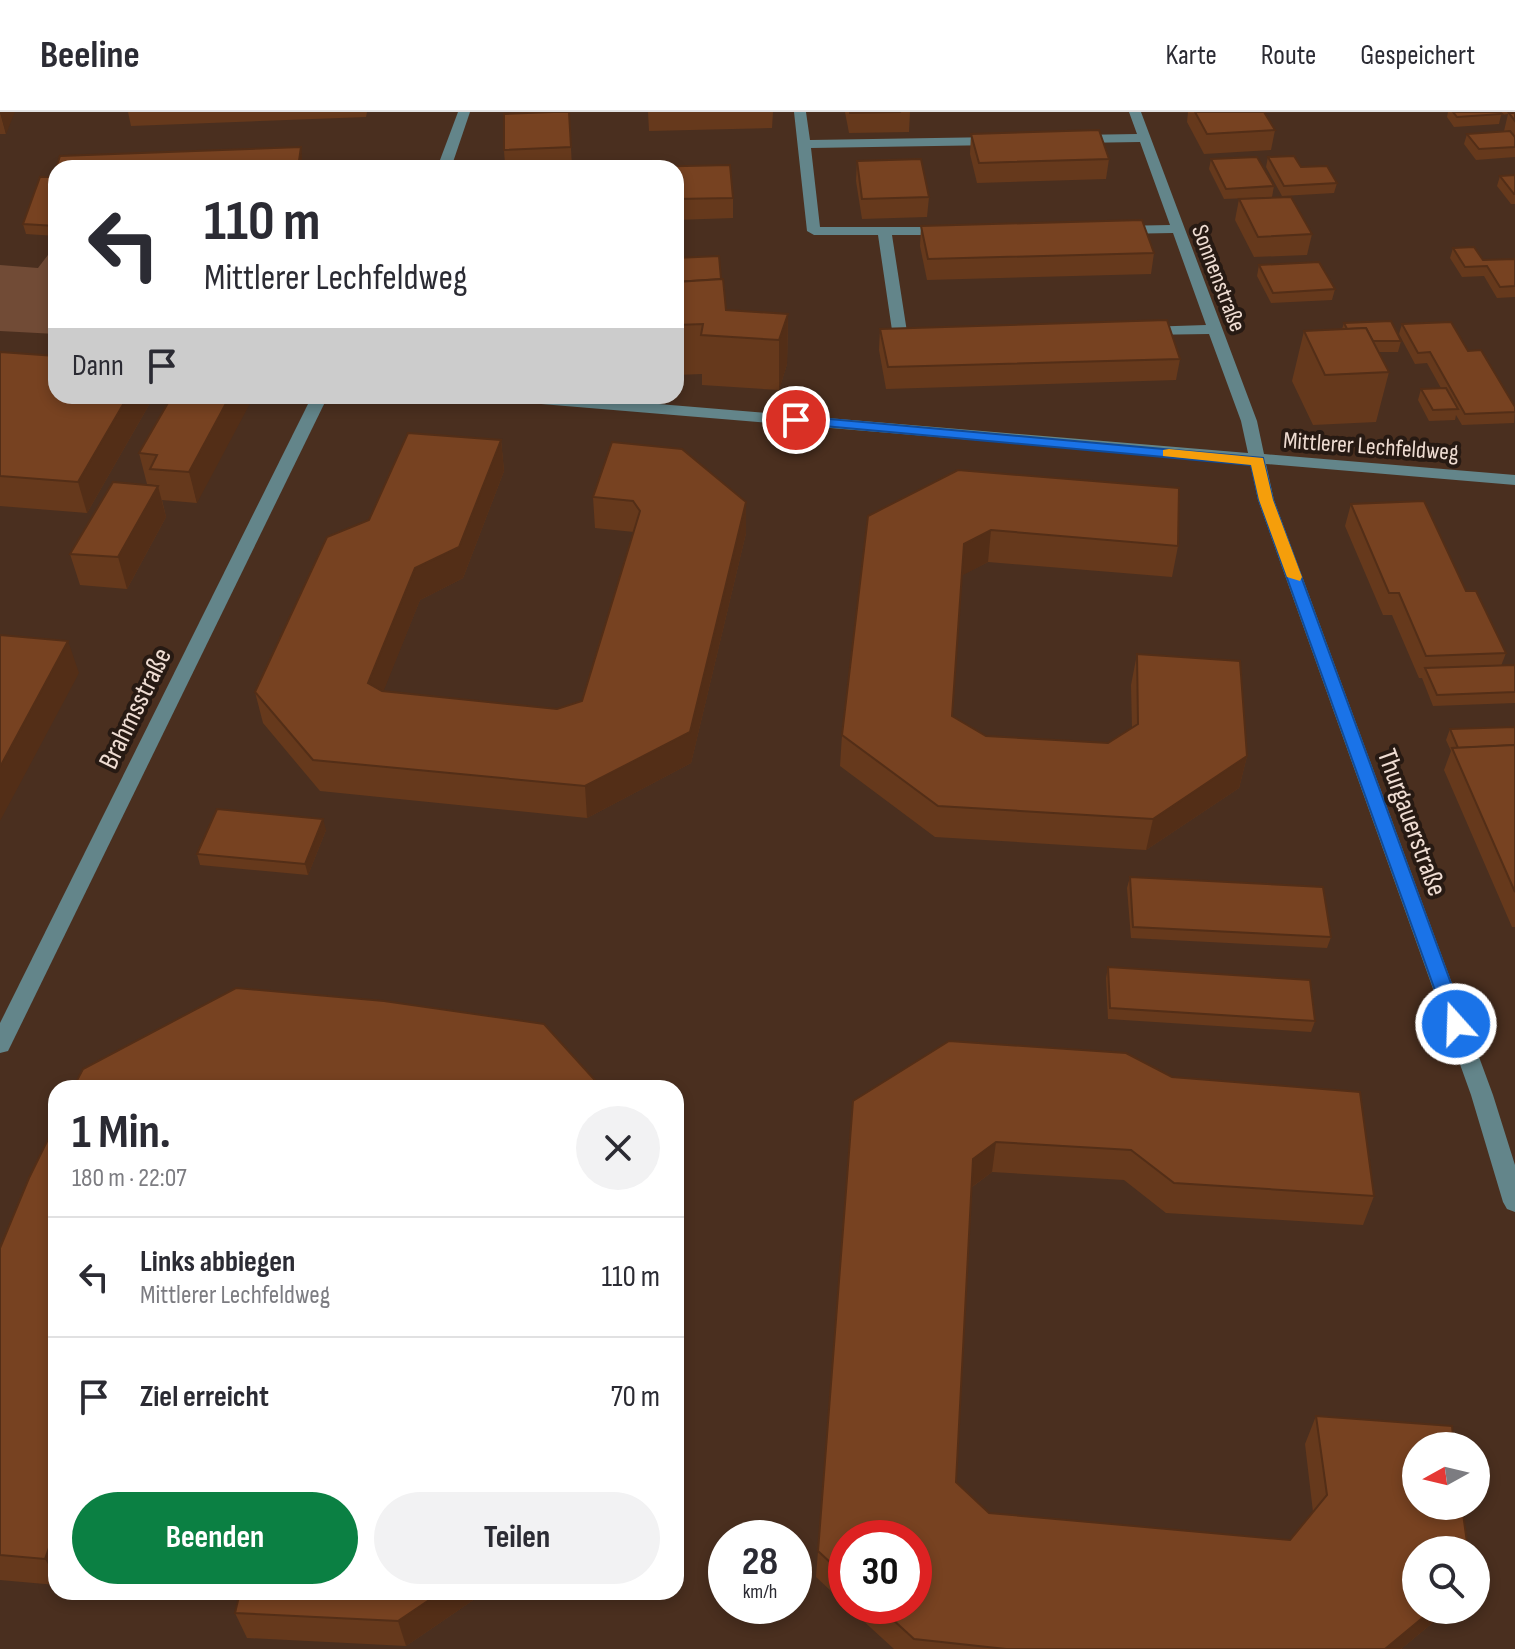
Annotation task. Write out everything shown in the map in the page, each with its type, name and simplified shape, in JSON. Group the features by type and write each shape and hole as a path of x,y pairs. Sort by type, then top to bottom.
{"street":[{"path":"447,160 464,112"},
{"path":"800,112 814,231 961,230"},
{"name":"Sonnenstraße","path":"1135,112 1249,421 1258,461"},
{"path":"1067,139 1145,138"},
{"path":"803,144 1005,140"},
{"path":"1099,230 1176,229"},
{"path":"884,231 900,337 931,336"},
{"path":"1121,331 1215,329"},
{"name":"Brahmsstraße","path":"0,1045 316,404"},
{"name":"Mittlerer Lechfeldweg","path":"599,404 1515,480"},
{"name":"Thurgauerstraße","path":"1258,461 1266,500 1482,1095 1515,1202"}],"shaded area":[{"path":"48,255 48,334 0,331 0,265 38,268"}],"building":[{"path":"569,112 571,147 504,150 504,114"},
{"path":"1195,112 1264,112 1275,130 1207,134"},
{"path":"1453,112 1500,112 1502,114 1457,117"},
{"path":"1099,130 1109,159 979,163 971,134"},
{"path":"1510,131 1515,137 1515,147 1479,149 1467,134"},
{"path":"301,147 299,160 59,160 60,156"},
{"path":"1294,156 1301,167 1327,166 1337,183 1284,186 1268,157"},
{"path":"1257,157 1274,186 1226,189 1211,159"},
{"path":"921,159 929,197 862,199 857,161"},
{"path":"730,165 733,198 684,199 684,166"},
{"path":"1515,175 1515,194 1514,194 1500,176"},
{"path":"40,177 48,177 48,226 23,224"},
{"path":"1291,197 1312,234 1258,237 1239,199"},
{"path":"1142,220 1154,253 928,259 921,226"},
{"path":"1474,247 1483,260 1515,259 1515,286 1500,287 1487,266 1465,267 1453,248"},
{"path":"719,256 721,279 684,281 684,258"},
{"path":"1319,262 1335,289 1273,293 1259,265"},
{"path":"723,279 726,310 788,314 779,340 701,335 703,324 684,325 684,281"},
{"path":"1167,320 1180,359 888,367 880,329"},
{"path":"1391,321 1401,341 1373,341 1366,328 1347,329 1344,323"},
{"path":"1451,322 1468,351 1481,350 1515,407 1515,412 1465,414 1430,352 1418,353 1402,324"},
{"path":"1366,328 1389,372 1325,375 1304,331"},
{"path":"0,352 48,355 48,404 123,404 78,482 0,476"},
{"path":"1446,388 1458,409 1433,410 1421,389"},
{"path":"167,404 226,404 189,472 150,469 157,455 139,453"},
{"path":"408,433 501,440 459,547 415,568 368,683 382,691 557,709 582,701 640,511 633,501 593,497 612,442 682,449 746,502 690,732 585,786 313,760 255,692 327,537 369,520"},
{"path":"958,470 1179,488 1178,546 991,530 964,544 952,716 986,736 1108,743 1138,724 1137,654 1240,661 1247,756 1153,819 938,806 842,735 868,516"},
{"path":"113,482 158,486 118,557 70,554"},
{"path":"1424,501 1466,591 1476,591 1506,653 1426,656 1399,593 1389,593 1351,504"},
{"path":"0,635 68,641 0,767"},
{"path":"1515,665 1515,692 1437,695 1425,668"},
{"path":"1515,727 1515,745 1458,748 1450,729"},
{"path":"1515,745 1515,892 1452,748"},
{"path":"217,809 323,819 305,864 197,854"},
{"path":"1130,877 1323,887 1331,937 1133,927"},
{"path":"1108,967 1310,980 1315,1021 1110,1008"},
{"path":"236,988 384,1001 544,1024 595,1080 77,1080 83,1069"},
{"path":"949,1041 1126,1053 1172,1077 1360,1092 1374,1196 1174,1183 1131,1150 996,1142 973,1159 956,1482 989,1513 1290,1540 1327,1495 1316,1416 1452,1426 1453,1432 1402,1432 1402,1520 1464,1520 1466,1536 1402,1536 1402,1624 1415,1624 1385,1649 1006,1649 914,1639 898,1624 932,1624 932,1520 828,1520 828,1560 818,1551 853,1101"},
{"path":"48,1139 48,1551 45,1559 0,1555 0,1248"},
{"path":"238,1600 429,1600 398,1621 235,1613"}],"slow traffic":[{"path":"1169,453 1258,461 1266,500 1294,577"}],"route":[{"path":"796,420 1258,461 1266,500 1456,1024"}]}
